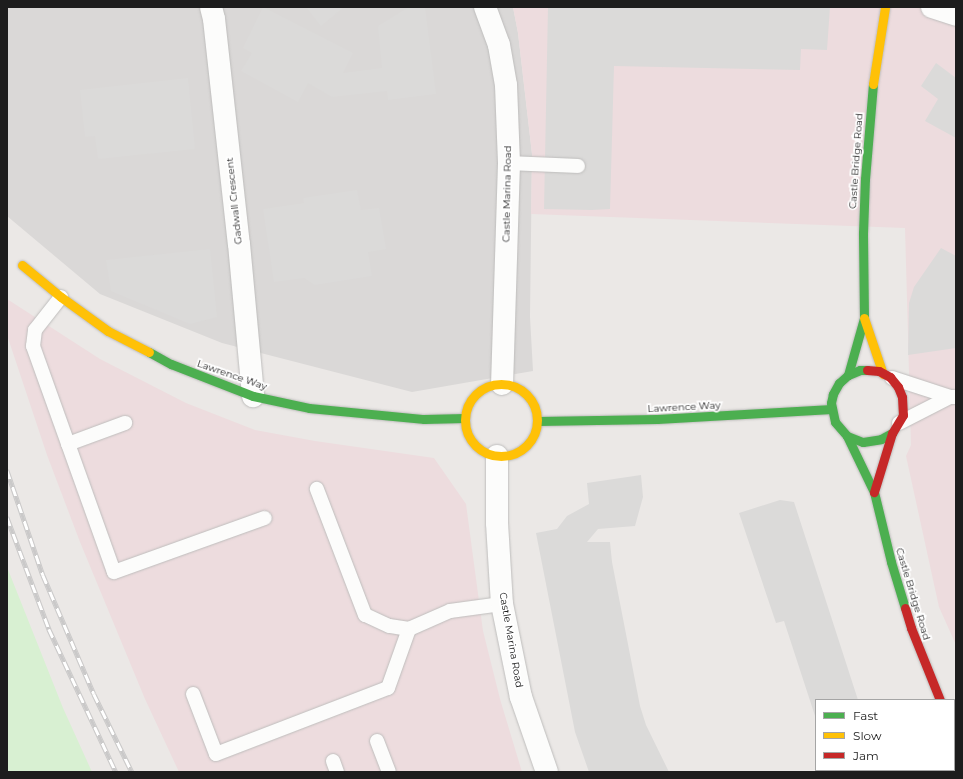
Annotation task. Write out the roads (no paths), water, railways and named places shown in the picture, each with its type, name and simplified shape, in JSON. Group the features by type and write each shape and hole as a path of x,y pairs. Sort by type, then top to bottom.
{"street":[{"name":"Gadwall Crescent","path":"211,7 214,19 239,244 253,396"},
{"name":"Castle Marina Road","path":"485,7 499,45 506,85 509,163 502,384"},
{"name":"Castle Bridge Road","path":"885,7 873,83 865,179 863,233 864,318 848,375 839,383 833,394 832,409 835,422 847,436 874,492 890,562 911,628 940,699"},
{"path":"932,7 956,16"},
{"name":"Lawrence Way","path":"22,265 61,297 108,331 171,364 253,396 309,408 371,415 424,419 465,418"},
{"name":"Castle Bridge Road","path":"864,318 886,375 898,387 902,397 902,415 895,428 874,492"},
{"path":"848,375 860,370 868,369 879,371 886,375"},
{"path":"493,384 502,384 513,385 524,391 532,401 538,421 533,437 525,447 515,454 497,456 487,454 476,447 469,436 465,418 466,409 472,398 481,389 493,384"},
{"name":"Lawrence Way","path":"538,421 657,419 832,409"},
{"path":"847,436 863,442 881,439 895,428"},
{"name":"Castle Marina Road","path":"497,456 497,523 502,604 521,697 547,772"}],"lane":[{"path":"509,163 578,166"},
{"path":"61,297 35,330 33,346 114,572 265,518"},
{"path":"886,375 953,397"},
{"path":"895,428 953,397"},
{"path":"68,444 125,423"},
{"path":"317,489 365,615 389,626 409,629 450,611 502,604"},
{"path":"193,694 216,754 388,688 409,629"},
{"path":"378,741 389,772"}],"railway":[{"path":"7,470 43,575 94,694 132,772"},
{"path":"7,517 49,629 116,772"}]}
